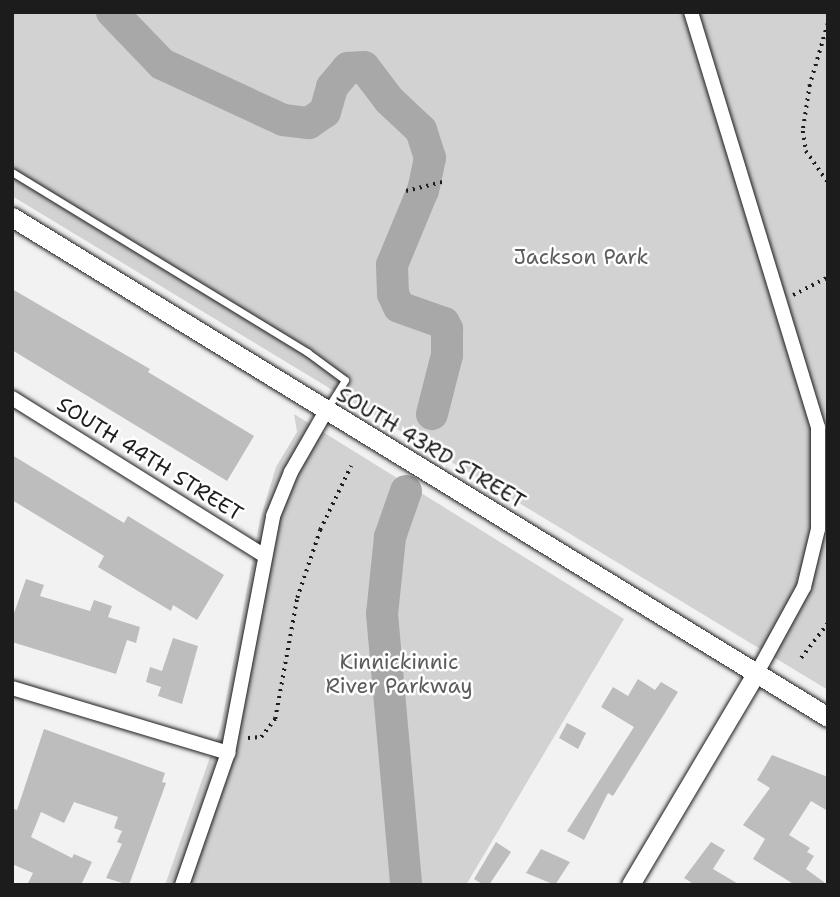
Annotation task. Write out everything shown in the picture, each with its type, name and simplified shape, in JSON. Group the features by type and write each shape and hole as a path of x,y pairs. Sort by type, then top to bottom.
{"main road":[{"name":"SOUTH 43RD STREET","path":"12,217 828,717"}],"street":[{"path":"631,885 757,673 804,587 818,529 818,427 782,300 691,12"},
{"name":"SOUTH 44TH STREET","path":"12,398 265,556"},
{"path":"182,885 228,753 265,556 281,495 326,411"},
{"path":"13,690 228,753"}],"lane":[{"path":"12,172 307,352 345,380 326,411"}],"path":[{"path":"828,24 810,85 803,131 806,151 828,183"},
{"path":"406,191 446,181"},
{"path":"782,300 828,277"},
{"path":"248,738 261,737 275,719 297,598 320,530 351,466"},
{"path":"801,658 828,623"}],"green space":[{"name":"Jackson Park","path":"12,12 828,12 828,690 12,196"},
{"name":"Kinnickinnic River Parkway","path":"294,414 624,619 466,885 165,885 221,726 260,520 276,467 297,432"}],"building":[{"path":"12,289 150,369 148,372 254,436 227,481 12,350"},
{"path":"12,455 124,523 128,516 224,575 197,620 173,605 171,611 98,567 104,556 12,500"},
{"path":"26,579 44,585 40,596 90,611 94,600 112,606 108,617 140,627 136,643 127,640 116,674 12,642 12,619"},
{"path":"173,638 198,646 182,704 158,696 161,687 146,682 150,667 162,671"},
{"path":"638,679 655,690 661,682 678,692 613,796 608,793 584,840 567,831 634,727 601,707 613,687 628,696"},
{"path":"567,723 586,733 578,749 559,738"},
{"path":"44,729 165,773 162,782 166,783 129,885 106,878 122,844 117,842 122,831 114,828 118,817 74,802 64,823 41,812 31,837 72,858 74,854 92,862 81,885 27,885 33,873 12,864 12,808 17,810"},
{"path":"772,755 828,777 828,811 811,801 789,835 810,848 807,852 814,856 806,869 828,885 795,885 753,859 765,839 743,825 770,788 757,780"},
{"path":"496,842 511,852 489,885 484,885 474,879"},
{"path":"711,842 725,850 713,869 740,885 695,885 684,878"},
{"path":"541,849 570,862 555,885 526,873"}],"waterway":[{"path":"112,12 162,64 283,120 309,123 325,112 332,87 348,68 364,67 389,100 421,130 430,158 423,190 392,265 393,294 399,307 444,323 447,329 447,355 432,414"},
{"path":"406,491 390,537 382,614 406,885"}]}
